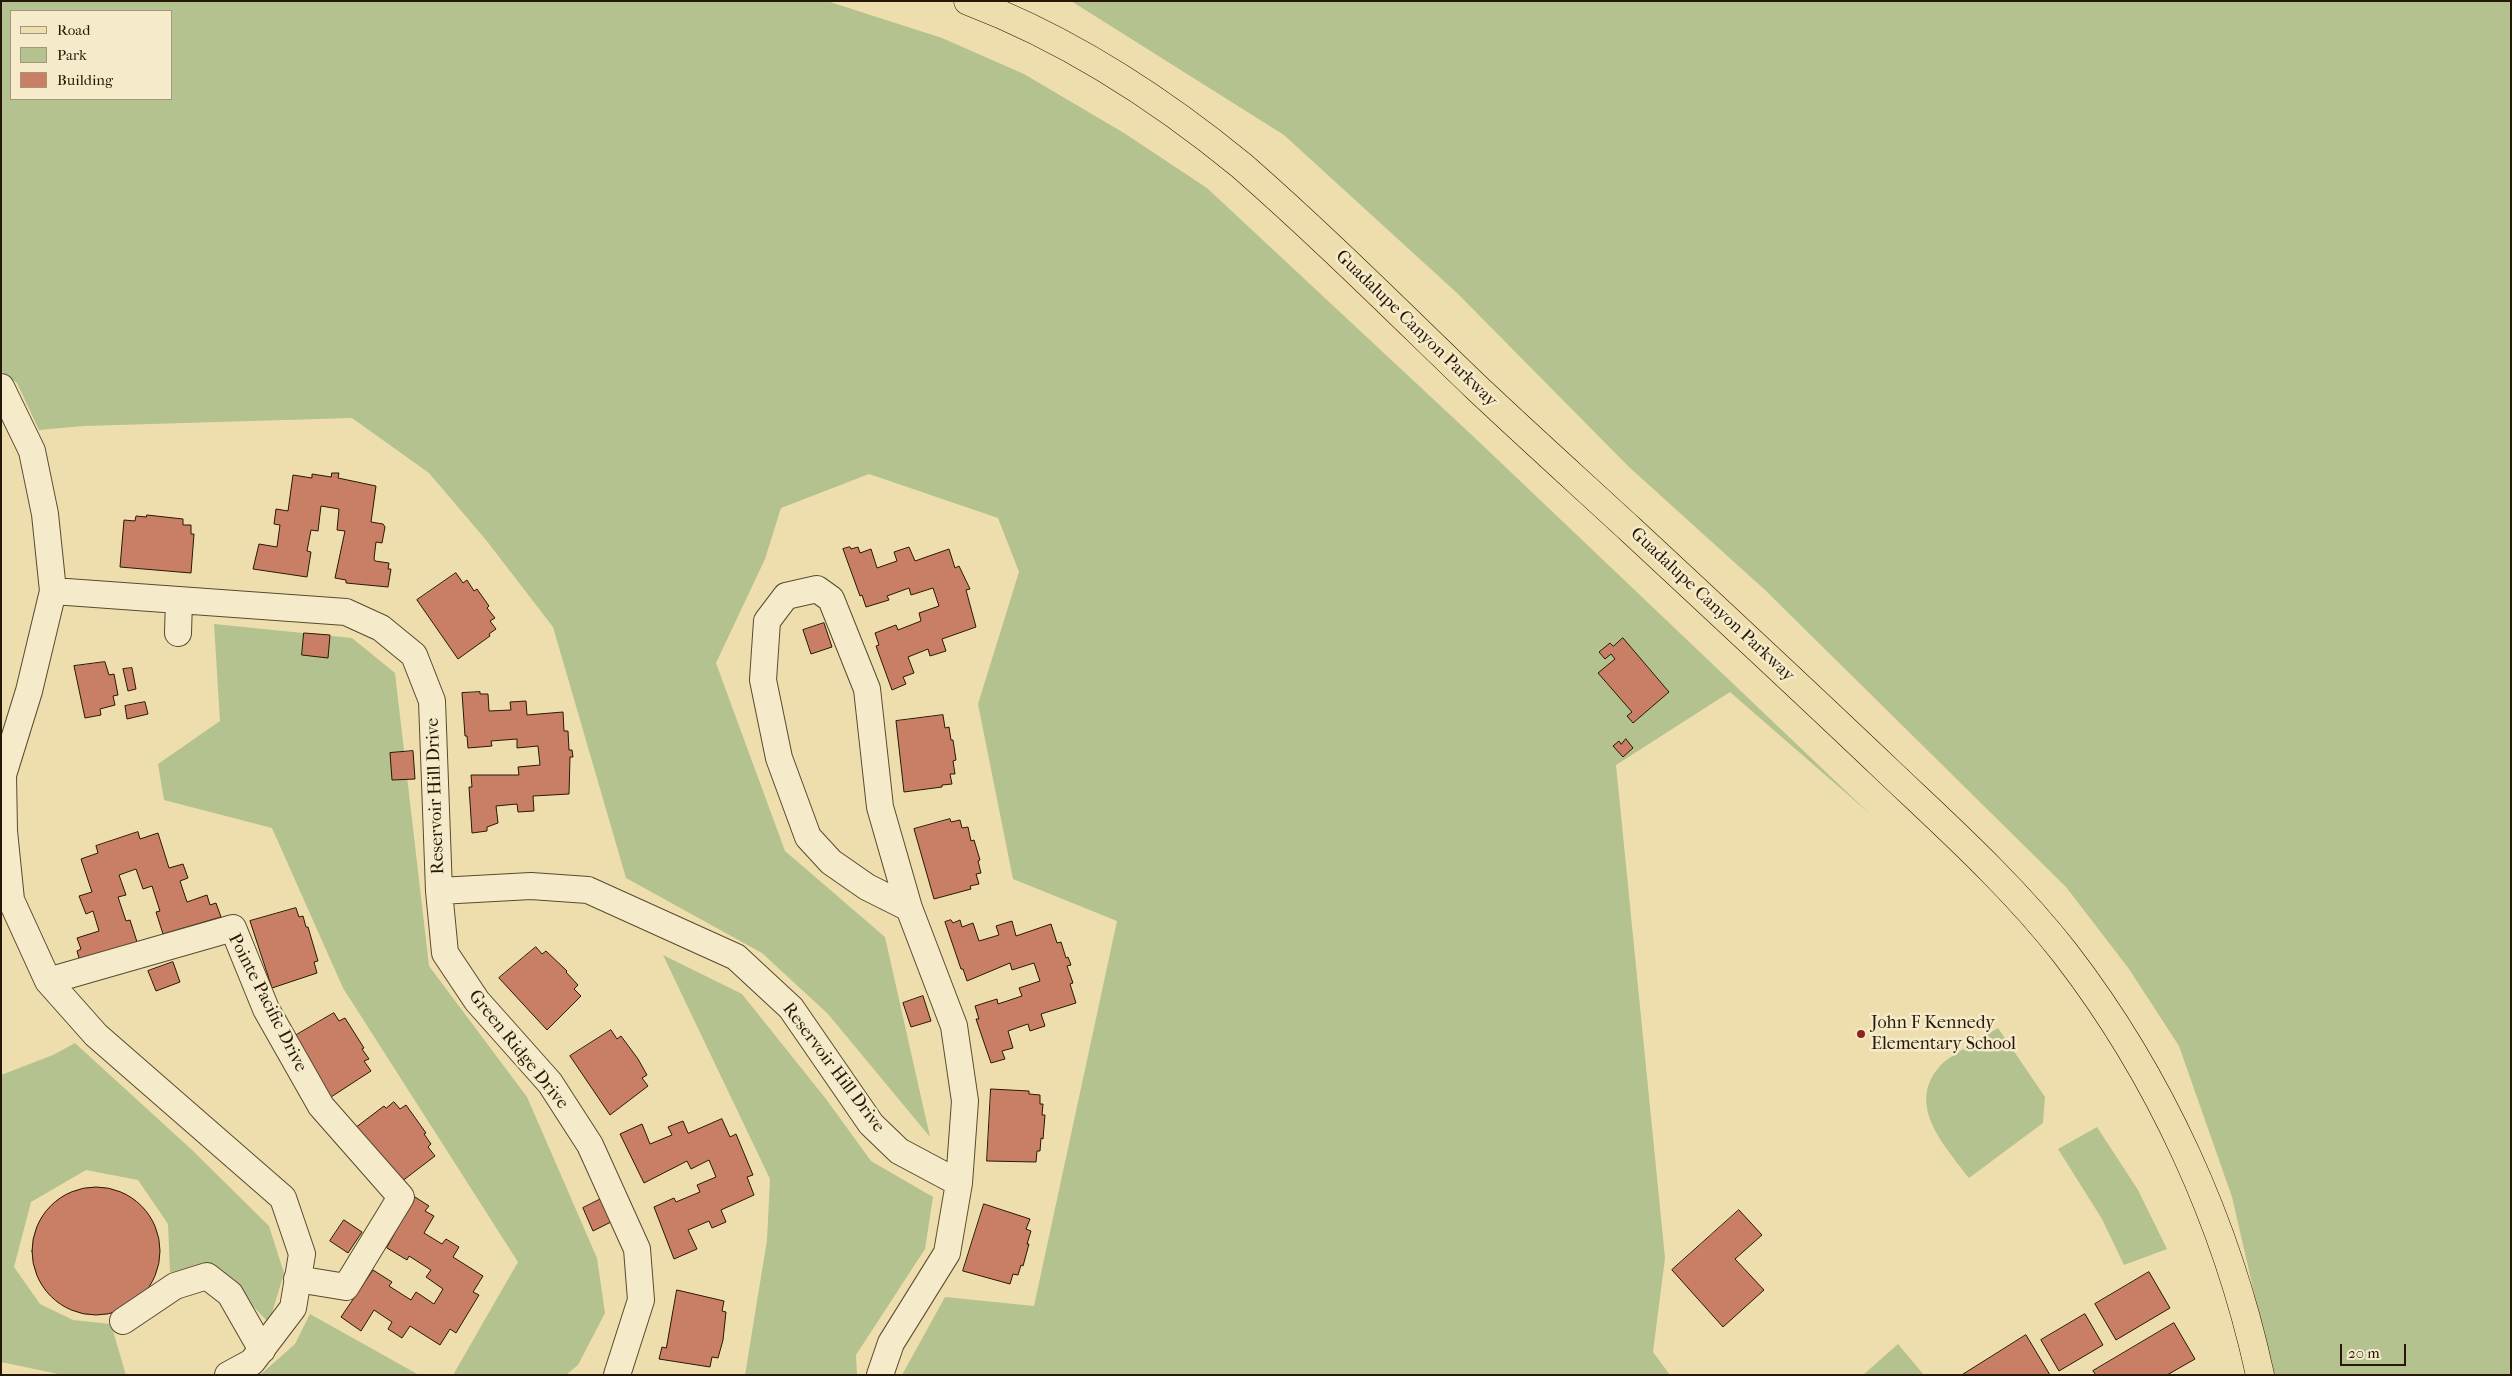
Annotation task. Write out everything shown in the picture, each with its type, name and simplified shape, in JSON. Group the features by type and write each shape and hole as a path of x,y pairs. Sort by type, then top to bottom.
{"main road":[{"name":"Guadalupe Canyon Parkway","path":"968,1 1039,33 1104,67 1165,106 1242,166 1761,650 2016,896 2053,939 2092,990 2156,1093 2188,1159 2225,1249 2245,1312 2260,1375"}],"street":[{"path":"1,387 32,451 44,514 53,591 29,691 3,775 4,831 11,900 48,982 96,1035 283,1198 302,1254 293,1308 252,1362 228,1375"},
{"path":"880,1375 891,1343 947,1253 959,1183 965,1101 954,1026 909,908 880,808 866,689 831,599 817,590 786,596 767,621 763,680 779,758 808,837 839,867 868,887 909,908"},
{"name":"Reservoir Hill Drive","path":"53,591 346,612 381,628 414,656 432,701 440,891 531,886 588,890 736,957 791,1008 871,1124 899,1152 959,1183"},
{"path":"178,633 179,600"},
{"name":"Green Ridge Drive","path":"440,891 444,953 477,1001 550,1083 585,1138 637,1249 641,1300 617,1375"},
{"name":"Pointe Pacific Drive","path":"48,982 233,928 266,1009 321,1106 401,1197 346,1287 297,1279"},
{"path":"123,1321 175,1286 207,1276 230,1294 262,1350"}],"green space":[{"path":"1,1 827,1 942,38 1024,74 1124,133 1207,188 1476,439 1870,814 1730,692 1616,765 1665,1258 1653,1352 1670,1375 902,1375 945,1297 1034,1306 1117,921 1013,879 978,704 1019,572 998,518 869,474 781,508 765,559 716,663 785,851 885,937 930,1137 828,1014 762,953 626,878 553,627 486,540 429,473 352,418 84,426 39,430 17,383 1,371"},
{"path":"1071,1 2511,1 2511,1375 2273,1375 2232,1197 2179,1046 2129,969 2066,887 1765,590 1629,467 1457,293 1284,135"},
{"path":"214,624 352,638 395,673 429,966 527,1097 597,1258 605,1313 578,1365 566,1375 453,1375 518,1262 343,988 272,828 164,800 158,764 220,721"},
{"path":"663,955 742,994 826,1099 871,1161 933,1197 925,1249 856,1355 857,1375 745,1375 767,1240 770,1179"},
{"path":"1998,1028 2045,1097 2043,1123 1969,1178 1949,1152 1932,1125 1927,1110 1926,1095 1930,1081 1940,1066"},
{"path":"75,1043 192,1150 269,1226 284,1273 269,1323 218,1269 170,1272 168,1224 138,1180 86,1170 31,1202 14,1267 40,1304 73,1320 111,1324 126,1375 63,1375 1,1362 1,1075 53,1055"},
{"path":"2097,1127 2138,1190 2167,1249 2124,1265 2102,1219 2058,1149"},
{"path":"310,1314 419,1375 260,1375 295,1344"},
{"path":"1898,1344 1924,1375 1863,1375"}],"building":[{"path":"332,473 339,473 338,478 376,486 371,522 383,524 385,527 382,543 376,542 374,559 375,561 389,563 388,569 391,569 388,587 346,583 346,580 335,578 345,531 337,530 339,509 321,506 318,531 311,530 307,551 311,552 307,577 253,569 259,544 277,547 280,525 274,524 276,509 288,511 293,475 312,478 312,474 331,477"},
{"path":"147,515 183,519 183,525 191,525 191,534 194,534 191,573 120,567 124,520 135,521 136,516 146,517"},
{"path":"850,547 851,549 858,547 860,553 871,549 877,568 897,561 894,552 909,547 915,561 949,549 955,568 959,566 970,589 966,590 976,627 942,639 946,651 930,656 928,649 908,657 914,673 903,677 906,684 892,690 876,646 879,645 875,633 896,625 898,630 921,621 919,613 939,606 933,588 911,595 909,588 887,596 889,600 866,607 862,595 860,596 843,549"},
{"path":"456,573 463,583 467,580 474,591 477,589 489,606 487,608 495,618 490,621 496,629 489,634 490,636 458,659 417,600"},
{"path":"824,623 832,647 811,654 803,630"},
{"path":"304,633 330,635 328,658 302,655"},
{"path":"1623,638 1669,692 1633,723 1627,716 1632,712 1598,673 1615,659 1611,654 1605,659 1599,652 1610,643 1613,646"},
{"path":"105,662 109,675 114,674 118,695 113,696 115,705 100,709 101,715 85,718 74,666"},
{"path":"132,668 136,689 128,691 123,669"},
{"path":"480,692 480,694 488,694 489,711 511,710 510,702 526,701 527,715 563,712 564,731 568,731 569,750 572,750 573,757 570,757 569,794 533,796 534,811 518,812 517,804 496,806 498,823 487,827 487,831 472,833 469,787 472,787 471,775 519,775 518,767 540,765 538,746 517,748 517,739 491,741 492,746 468,748 467,736 465,736 462,693"},
{"path":"145,702 148,714 127,719 125,706"},
{"path":"943,715 945,728 949,727 951,740 953,740 956,760 953,761 955,774 950,774 952,784 904,792 896,721"},
{"path":"1626,739 1633,748 1623,757 1613,746 1619,741 1621,744"},
{"path":"413,751 415,779 392,780 390,753"},
{"path":"950,819 951,822 960,820 962,828 968,827 971,841 974,840 980,860 978,861 981,873 976,874 979,884 970,886 971,889 934,899 914,829"},
{"path":"138,832 140,839 158,833 169,868 183,864 188,878 180,881 187,902 207,895 210,905 216,903 221,917 163,934 156,912 160,911 152,886 143,889 136,869 119,875 126,895 118,897 126,921 130,920 137,942 81,965 77,951 81,949 77,938 99,931 93,911 86,914 79,896 92,892 81,859 98,853 96,846"},
{"path":"296,908 299,917 303,916 306,927 308,927 318,961 314,962 317,973 272,988 250,921"},
{"path":"951,920 953,923 960,920 962,927 973,923 979,941 999,935 996,926 1012,921 1016,936 1051,924 1057,943 1061,942 1066,958 1068,957 1071,965 1067,966 1073,983 1070,984 1076,1003 1041,1014 1045,1026 1030,1031 1028,1024 1008,1031 1013,1048 1002,1051 1005,1059 991,1063 976,1019 979,1019 975,1006 997,999 998,1004 1022,996 1019,988 1040,981 1034,963 1012,970 1010,963 967,981 945,922"},
{"path":"536,947 542,954 546,951 567,971 578,985 574,989 581,996 547,1030 499,978"},
{"path":"173,962 180,982 156,991 148,971"},
{"path":"923,996 931,1021 911,1027 903,1003"},
{"path":"334,1013 339,1021 345,1018 364,1048 362,1049 369,1059 364,1061 371,1071 331,1097 293,1037"},
{"path":"611,1030 617,1039 621,1036 638,1059 647,1075 642,1078 648,1086 610,1115 570,1056"},
{"path":"991,1089 1029,1091 1029,1094 1040,1095 1040,1104 1043,1104 1042,1115 1045,1115 1043,1139 1041,1138 1040,1151 1037,1151 1036,1162 987,1161"},
{"path":"394,1102 400,1109 406,1105 426,1133 424,1134 431,1144 428,1147 435,1156 397,1185 355,1128 384,1106 386,1108"},
{"path":"722,1119 730,1137 736,1134 753,1175 747,1177 754,1195 721,1210 726,1222 712,1228 709,1221 688,1230 697,1249 674,1259 654,1207 674,1198 676,1202 700,1192 697,1185 716,1177 709,1160 691,1169 687,1161 644,1183 620,1134 642,1124 650,1144 672,1135 668,1127 683,1121 688,1133"},
{"path":"96,1187 120,1192 141,1206 155,1227 160,1251 155,1275 141,1296 120,1310 96,1315 72,1310 51,1296 37,1275 32,1251 37,1227 51,1206 72,1192"},
{"path":"415,1197 429,1206 425,1211 434,1216 424,1233 442,1244 446,1239 459,1247 453,1257 483,1276 473,1292 479,1295 456,1333 450,1329 440,1345 410,1326 402,1338 388,1329 392,1322 374,1310 361,1331 341,1317 373,1270 392,1282 389,1286 411,1300 416,1292 434,1304 443,1289 426,1277 431,1270 409,1256 407,1260 387,1248"},
{"path":"601,1199 611,1222 593,1231 583,1208"},
{"path":"984,1204 1030,1219 1026,1229 1031,1231 1023,1266 1021,1265 1018,1275 1013,1274 1010,1284 963,1271"},
{"path":"1739,1210 1762,1235 1735,1259 1764,1290 1723,1327 1672,1270"},
{"path":"344,1220 362,1232 348,1253 330,1241"},
{"path":"2149,1272 2170,1308 2116,1340 2095,1304"},
{"path":"677,1290 724,1301 722,1311 726,1312 723,1340 718,1358 712,1357 710,1367 659,1359 662,1347 666,1348"},
{"path":"2085,1314 2103,1345 2059,1371 2041,1340"},
{"path":"2174,1323 2195,1359 2167,1375 2096,1375 2093,1371"},
{"path":"2026,1335 2050,1375 1962,1375"}],"place":[{"name":"John F Kennedy Elementary School","path":"1861,1034"}]}
